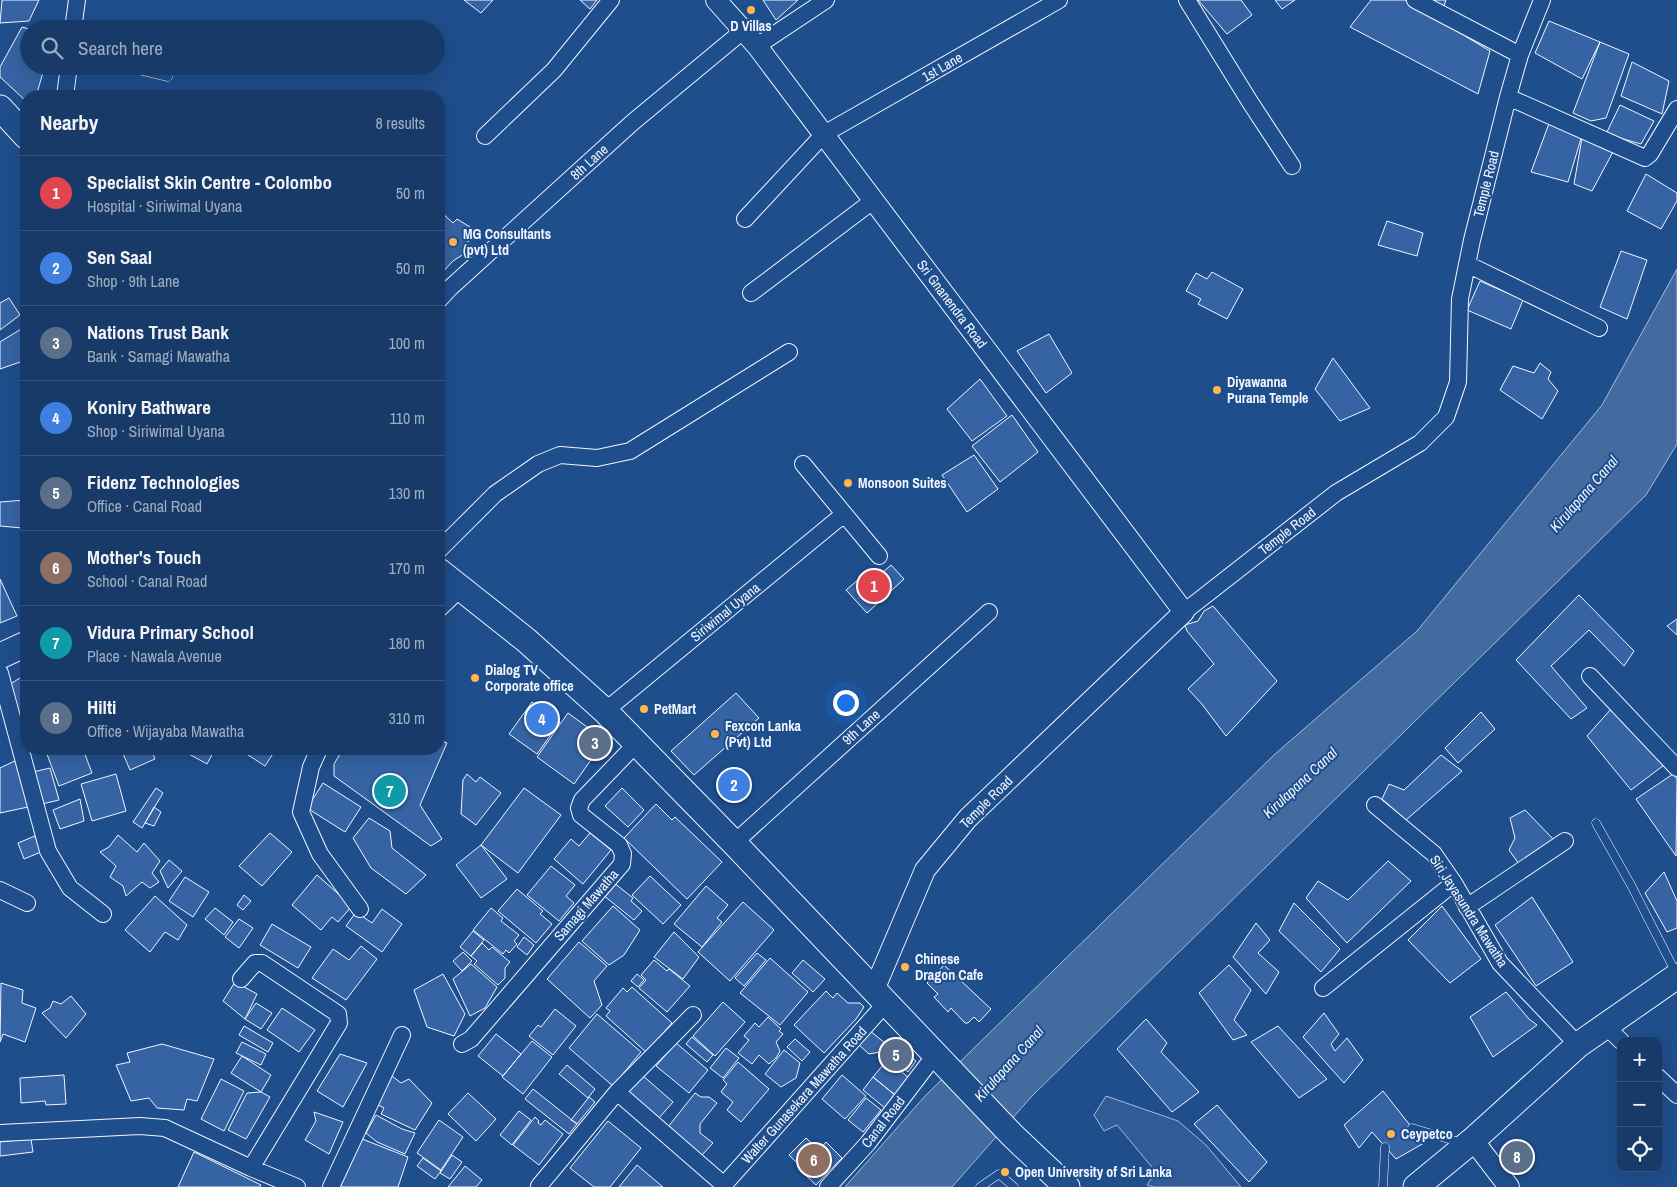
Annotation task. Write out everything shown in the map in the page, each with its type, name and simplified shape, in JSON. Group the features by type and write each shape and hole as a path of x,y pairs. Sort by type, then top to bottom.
{"main road":[{"path":"0,108 20,130"},
{"path":"445,576 526,640 605,711 734,843 1012,1135 1067,1187"},
{"path":"0,656 20,647"},
{"path":"1416,1187 1470,1142 1578,1045 1613,1034 1677,976"}],"street":[{"path":"74,20 76,0"},
{"path":"485,136 554,70 611,0"},
{"name":"Sri Gnanendra Road","path":"716,0 757,46 1184,612"},
{"path":"757,46 826,0"},
{"name":"1st Lane","path":"745,219 824,134 1059,0"},
{"path":"1187,0 1292,166"},
{"path":"1415,0 1520,55"},
{"name":"Temple Road","path":"880,997 925,870 968,818 1184,612 1336,493 1420,443 1446,416 1458,382 1460,299 1472,240 1520,55 1542,0"},
{"name":"8th Lane","path":"445,293 633,122 744,30"},
{"path":"66,90 68,75"},
{"path":"1508,97 1645,158 1650,154 1677,108"},
{"path":"751,294 874,200"},
{"path":"1467,264 1599,328"},
{"path":"445,544 496,494 538,464 560,455 597,458 630,451 789,352"},
{"path":"802,464 879,556"},
{"name":"Siriwimal Uyana","path":"605,711 844,514"},
{"path":"445,603 460,589"},
{"name":"9th Lane","path":"734,843 989,612"},
{"path":"0,673 20,747"},
{"path":"1590,676 1677,768"},
{"name":"Samagi Mawatha","path":"462,1044 471,1039 622,864 623,854 620,845 581,815 579,808 582,800 636,744"},
{"path":"22,755 48,851 70,888 103,914"},
{"path":"316,755 311,767 301,812 320,854 360,909"},
{"name":"Siri Jayasundra Mawatha","path":"1375,805 1434,854 1454,883 1500,963 1578,1045"},
{"path":"1467,907 1565,841"},
{"path":"1323,988 1454,883"},
{"path":"0,890 27,903"},
{"path":"241,980 254,963 262,963 338,1014 339,1023 251,1168"},
{"name":"Walter Gunasekara Mawatha Road","path":"723,1186 880,997"},
{"path":"539,1186 617,1092 693,1014"},
{"path":"332,1187 402,1034"},
{"name":"Canal Road","path":"828,1187 868,1143 937,1056"},
{"path":"1662,1081 1677,1095"},
{"path":"617,1092 723,1186"},
{"path":"0,1133 140,1126 165,1128 297,1187"},
{"path":"1470,1142 1509,1187"}],"lane":[{"path":"160,75 168,77"},
{"path":"1596,824 1631,885 1677,976"},
{"path":"1412,1128 1470,1142"},
{"path":"1383,1187 1386,1147"},
{"path":"980,1187 999,1174 1014,1187"}],"shaded area":[{"path":"1106,1096 1178,1121 1206,1145 1241,1187 1154,1187 1147,1185 1156,1172 1117,1125 1104,1131 1094,1115"}],"water":[{"name":"Kirulapana Canal","path":"1677,269 1677,444 1646,495 1032,1096 952,1187 845,1187 925,1096 1275,754 1417,631 1602,405"}],"building":[{"path":"2,0 39,0 29,20 0,23"},
{"path":"464,0 493,0 481,13"},
{"path":"580,0 597,0 590,9"},
{"path":"763,0 798,0 776,20"},
{"path":"1198,0 1241,0 1252,15 1227,34"},
{"path":"1275,0 1295,0 1282,9"},
{"path":"1371,0 1405,0 1490,51 1478,94 1350,27"},
{"path":"1433,0 1446,0 1443,8"},
{"path":"1549,21 1600,42 1582,79 1535,53"},
{"path":"20,31 20,75 42,75 38,90 20,90 20,95 0,77 0,67"},
{"path":"1600,42 1629,54 1606,118 1591,121 1573,113"},
{"path":"1632,62 1669,81 1662,114 1621,96"},
{"path":"1620,105 1654,121 1641,144 1606,134"},
{"path":"1551,118 1583,132 1568,182 1531,172"},
{"path":"1583,132 1614,150 1592,191 1574,184"},
{"path":"1646,174 1677,193 1677,201 1661,229 1627,211"},
{"name":"MG Consultants (pvt) Ltd","path":"445,216 453,223 457,219 470,227 469,231 474,237 465,244 464,254 453,261 445,270"},
{"path":"1387,221 1423,233 1417,256 1378,245"},
{"path":"1621,251 1647,260 1627,319 1600,307"},
{"path":"1212,272 1243,289 1227,319 1198,304 1201,299 1186,291 1196,273 1207,279"},
{"path":"1480,281 1523,300 1511,329 1467,310"},
{"path":"9,298 20,315 0,330 0,303"},
{"path":"20,330 20,362 0,369 0,342"},
{"path":"1049,334 1072,373 1046,393 1017,351"},
{"path":"1333,358 1370,408 1340,421 1315,389"},
{"path":"1540,363 1551,372 1548,379 1558,391 1542,419 1500,390 1513,366 1534,373"},
{"path":"980,379 1007,416 972,441 947,409"},
{"path":"1012,415 1038,452 1000,482 972,446"},
{"path":"974,455 998,489 967,512 942,475"},
{"path":"20,500 20,528 0,526 0,502"},
{"path":"891,565 904,579 867,613 846,590 866,573 873,581"},
{"path":"0,579 17,616 0,623"},
{"path":"1579,595 1634,651 1624,666 1589,630 1551,666 1587,708 1571,719 1516,660"},
{"path":"1213,606 1277,681 1226,736 1188,689 1214,664 1187,631 1185,625 1198,621 1204,611"},
{"path":"1677,619 1677,635 1667,626"},
{"path":"20,678 20,721 6,687"},
{"name":"Fexcon Lanka (Pvt) Ltd","path":"736,693 759,718 694,775 671,751"},
{"path":"532,702 560,722 537,754 509,734"},
{"path":"1612,708 1664,765 1631,790 1587,736"},
{"path":"1481,712 1495,729 1458,763 1445,748"},
{"path":"568,713 605,740 574,784 537,757"},
{"path":"47,755 85,755 92,773 59,786"},
{"path":"124,755 153,755 155,759 130,770"},
{"path":"191,755 212,755 207,764"},
{"path":"248,755 272,755 265,766"},
{"path":"339,755 442,755 420,805 442,839 431,846 334,776 334,764"},
{"path":"1441,755 1462,771 1406,820 1382,799 1389,784 1404,790"},
{"path":"19,759 28,807 0,813 0,768"},
{"path":"50,768 59,800 42,804 33,772"},
{"path":"116,774 126,811 92,821 81,784"},
{"path":"467,774 476,782 480,777 501,793 476,825 461,814 463,780"},
{"path":"1673,774 1677,779 1676,856 1636,799"},
{"path":"323,783 361,807 345,832 307,808"},
{"path":"156,788 163,793 142,828 133,822"},
{"path":"524,788 561,815 518,873 481,845"},
{"path":"622,788 644,810 628,827 605,806"},
{"path":"80,799 84,821 60,829 53,810"},
{"path":"656,804 672,820 675,817 722,862 687,899 624,838"},
{"path":"154,807 161,812 154,826 145,823"},
{"path":"1525,810 1555,841 1519,864 1509,850 1515,838 1510,818"},
{"path":"369,818 390,831 392,848 426,875 406,894 371,868 353,838"},
{"path":"270,833 292,852 262,886 239,866"},
{"path":"590,833 611,850 583,884 554,859 571,839 579,846"},
{"path":"118,835 137,852 144,843 160,861 152,873 159,882 150,888 142,882 126,896 123,886 110,877 116,866 100,852 109,847"},
{"path":"35,836 41,852 24,859 18,843"},
{"path":"481,845 507,879 481,898 456,865"},
{"path":"169,860 182,871 168,888 160,871"},
{"path":"1388,861 1411,881 1347,943 1306,898 1318,881 1348,900"},
{"path":"551,866 575,885 566,896 574,903 559,921 527,895"},
{"path":"1664,872 1677,901 1677,928 1667,932 1645,893"},
{"path":"317,875 352,906 338,922 332,917 321,930 292,905"},
{"path":"650,876 681,905 663,924 632,895"},
{"path":"185,877 209,892 193,917 169,901"},
{"path":"613,882 633,898 631,901 642,911 634,920 603,895"},
{"path":"706,886 728,905 717,918 722,922 702,947 674,924"},
{"path":"517,889 543,911 540,914 552,924 536,943 498,911"},
{"path":"244,895 251,901 243,910 237,905"},
{"path":"155,896 187,925 178,940 165,932 150,952 125,930"},
{"path":"1532,897 1573,962 1536,986 1495,925"},
{"path":"743,902 774,930 730,981 698,952"},
{"path":"1294,903 1340,949 1321,972 1279,931"},
{"path":"613,906 640,930 624,955 609,965 582,941"},
{"path":"1442,906 1481,959 1450,983 1408,940"},
{"path":"215,908 233,922 224,935 205,919"},
{"path":"491,908 503,918 501,921 519,935 514,941 517,944 509,953 506,950 503,954 473,930"},
{"path":"382,909 402,924 382,952 346,926 356,912 372,923"},
{"path":"239,919 253,928 239,948 225,937"},
{"path":"1256,923 1270,940 1258,953 1279,972 1266,994 1233,957"},
{"path":"272,924 311,947 298,968 260,945"},
{"path":"473,931 484,940 471,956 460,947"},
{"path":"674,932 699,957 683,979 654,957"},
{"path":"524,937 534,945 527,955 517,947"},
{"path":"579,942 607,966 594,981 602,1005 590,1018 547,979"},
{"path":"482,943 489,950 492,947 510,962 505,968 505,978 498,985 474,964 477,961 471,956"},
{"path":"361,946 377,959 346,1000 312,978 333,949 349,960"},
{"path":"463,952 472,961 462,971 453,961"},
{"path":"757,953 766,960 744,986 735,978"},
{"path":"770,958 808,992 780,1025 740,993"},
{"path":"654,960 690,986 667,1012 639,988 646,980 641,975"},
{"path":"803,960 825,979 813,992 792,973"},
{"path":"471,964 497,987 485,1008 470,1016 453,979"},
{"path":"944,965 991,1009 979,1022 974,1017 968,1023 965,1023 951,1008 948,1012 934,997 938,994 927,983"},
{"path":"1229,965 1251,990 1234,1020 1247,1035 1233,1040 1199,993"},
{"path":"443,974 465,1014 454,1036 427,1027 414,990"},
{"path":"637,974 644,980 638,987 631,981"},
{"path":"235,982 257,994 245,1019 223,1001"},
{"path":"1,983 23,990 22,1003 36,1008 25,1042 3,1034 0,1042"},
{"path":"632,987 672,1023 646,1052 606,1016 610,1011 606,1008 623,988 627,992"},
{"path":"826,991 833,998 837,993 848,1003 860,1003 864,1007 856,1019 824,1053 794,1025"},
{"path":"1506,992 1529,1019 1537,1025 1493,1057 1470,1017"},
{"path":"71,996 86,1014 66,1038 42,1013 50,1008 53,1001 61,1004"},
{"path":"723,1002 745,1022 715,1056 693,1036"},
{"path":"256,1003 272,1013 261,1029 245,1019"},
{"path":"282,1008 315,1030 299,1052 267,1030"},
{"path":"555,1009 576,1026 553,1055 529,1036 538,1025 541,1027"},
{"path":"1324,1013 1339,1034 1331,1044 1335,1051 1347,1038 1363,1060 1344,1083 1303,1037"},
{"path":"597,1014 641,1052 613,1086 569,1048"},
{"path":"768,1017 781,1029 779,1031 783,1034 776,1042 780,1051 769,1064 759,1055 752,1064 738,1053 749,1040 744,1036 755,1023 759,1027"},
{"path":"1146,1019 1167,1043 1161,1052 1199,1092 1172,1112 1117,1049"},
{"path":"244,1026 273,1043 268,1052 239,1035"},
{"path":"1278,1026 1327,1079 1299,1098 1251,1042"},
{"path":"869,1030 886,1044 880,1052 869,1054 858,1044"},
{"path":"496,1034 521,1054 503,1076 478,1056"},
{"path":"692,1037 713,1055 707,1062 686,1044"},
{"path":"795,1039 810,1052 802,1061 787,1047"},
{"path":"532,1041 552,1057 523,1094 502,1077"},
{"path":"242,1042 266,1054 261,1065 236,1053"},
{"path":"676,1043 708,1070 689,1093 656,1066"},
{"path":"162,1044 214,1059 197,1101 187,1099 184,1110 157,1108 149,1098 131,1101 116,1065 130,1062 127,1053"},
{"path":"893,1044 916,1061 908,1072 886,1054"},
{"path":"726,1048 739,1058 723,1078 710,1068"},
{"path":"784,1050 800,1063 796,1078 781,1087 765,1074"},
{"path":"340,1054 367,1063 343,1107 317,1091"},
{"path":"242,1056 271,1075 261,1092 231,1073"},
{"path":"887,1060 909,1078 895,1095 873,1077"},
{"path":"738,1062 769,1089 741,1122 727,1110 733,1102 721,1092 727,1084 723,1080"},
{"path":"567,1065 595,1089 588,1098 559,1074"},
{"path":"64,1075 66,1104 46,1105 45,1101 21,1103 20,1078"},
{"path":"642,1075 673,1102 659,1118 627,1091"},
{"path":"842,1075 866,1096 845,1119 822,1099"},
{"path":"392,1076 401,1083 409,1079 432,1103 415,1130 381,1114 384,1108 378,1105"},
{"path":"873,1077 895,1095 885,1108 863,1090"},
{"path":"221,1079 244,1091 224,1131 201,1119"},
{"path":"533,1089 577,1124 569,1134 525,1099"},
{"path":"1383,1091 1424,1143 1396,1159 1372,1132 1359,1148 1344,1125"},
{"path":"261,1092 270,1097 246,1139 228,1130 247,1093"},
{"path":"468,1093 496,1119 476,1141 448,1114"},
{"path":"695,1093 701,1097 709,1097 717,1103 700,1124 700,1133 713,1143 702,1155 668,1127"},
{"path":"589,1097 595,1102 577,1124 571,1120"},
{"path":"866,1098 881,1110 863,1132 848,1120"},
{"path":"1217,1105 1267,1162 1249,1182 1194,1124"},
{"path":"519,1111 531,1120 512,1145 500,1135"},
{"path":"314,1112 343,1122 329,1154 305,1140 316,1121"},
{"path":"376,1115 402,1129 415,1133 405,1154 377,1142 366,1133"},
{"path":"535,1117 541,1125 545,1120 563,1134 539,1165 513,1145"},
{"path":"439,1120 463,1137 441,1170 417,1153"},
{"path":"608,1121 641,1148 610,1187 594,1187 570,1168"},
{"path":"357,1137 408,1157 398,1187 334,1187"},
{"path":"806,1138 819,1150 826,1142 842,1158 816,1185 799,1169 801,1167 789,1155"},
{"path":"31,1139 33,1152 0,1156 0,1142"},
{"path":"194,1152 261,1185 260,1187 178,1187"},
{"path":"452,1155 462,1162 450,1179 440,1173"},
{"path":"423,1158 441,1171 435,1179 417,1166"},
{"path":"637,1165 663,1187 619,1187"},
{"path":"465,1166 482,1180 476,1187 448,1187"}],"place":[{"name":"D Villas","path":"751,10"},
{"name":"MG Consultants (pvt) Ltd","path":"453,242"},
{"name":"Diyawanna Purana Temple","path":"1217,390"},
{"name":"Monsoon Suites","path":"848,483"},
{"name":"Specialist Skin Centre - Colombo","path":"874,586"},
{"name":"Dialog TV Corporate office","path":"475,678"},
{"name":"PetMart","path":"644,709"},
{"name":"Koniry Bathware","path":"542,719"},
{"name":"Fexcon Lanka (Pvt) Ltd","path":"715,734"},
{"name":"Nations Trust Bank","path":"595,743"},
{"name":"Sen Saal","path":"734,785"},
{"name":"Vidura Primary School","path":"390,791"},
{"name":"Chinese Dragon Cafe","path":"905,967"},
{"name":"Fidenz Technologies","path":"896,1055"},
{"name":"Ceypetco","path":"1391,1134"},
{"name":"Hilti","path":"1517,1157"},
{"name":"Mother's Touch","path":"814,1160"},
{"name":"Open University of Sri Lanka","path":"1005,1172"}]}
